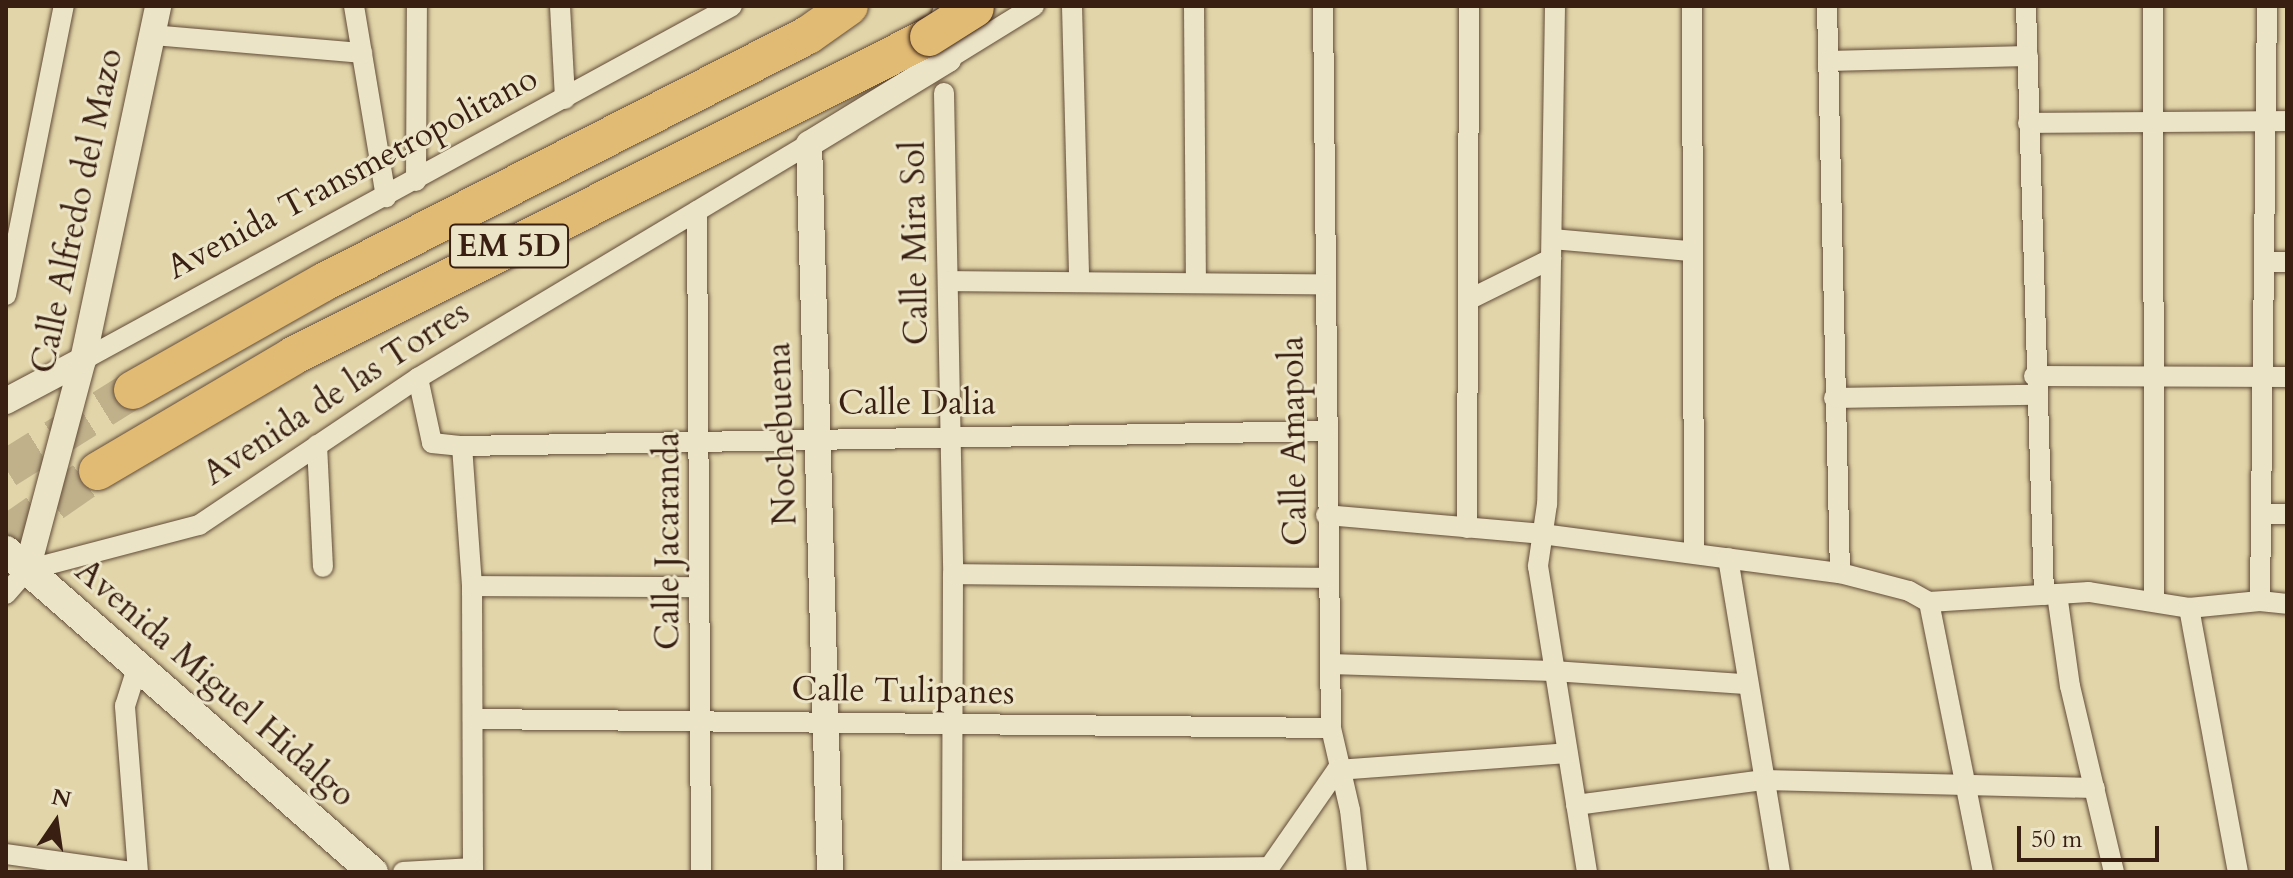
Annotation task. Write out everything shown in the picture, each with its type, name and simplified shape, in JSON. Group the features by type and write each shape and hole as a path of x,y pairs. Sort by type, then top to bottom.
{"highway":[{"name":"EM 5D","path":"133,390 324,282 808,35 849,6"},
{"name":"EM 5D","path":"98,471 293,356 955,23"}],"main road":[{"name":"Avenida Miguel Hidalgo","path":"16,560 373,872"}],"street":[{"path":"6,295 64,6"},
{"name":"Calle Alfredo del Mazo","path":"16,560 83,360 158,6"},
{"path":"354,6 386,197"},
{"path":"416,181 417,6"},
{"path":"560,6 565,99"},
{"name":"Avenida Transmetropolitano","path":"6,401 416,181 732,6"},
{"name":"Avenida de las Torres","path":"16,560 199,525 418,378 809,144 955,23 1034,6"},
{"path":"1072,6 1079,282"},
{"path":"1194,6 1196,283"},
{"name":"Calle Amapola","path":"1323,6 1326,515 1331,728 1337,770 1350,810 1359,872"},
{"path":"1467,528 1469,6"},
{"path":"1555,6 1547,504 1538,566 1587,872"},
{"path":"1692,6 1690,251 1694,553"},
{"path":"1827,6 1840,573"},
{"path":"2026,6 2034,386 2050,595 2114,872"},
{"path":"2153,6 2154,600"},
{"path":"2260,601 2264,262 2276,121 2274,18"},
{"path":"152,35 362,53"},
{"path":"1828,61 2028,56"},
{"name":"Calle Mira Sol","path":"944,93 952,437 952,871"},
{"path":"2028,123 2276,121"},
{"name":"Nochebuena","path":"809,144 830,872"},
{"name":"Calle Jacaranda","path":"697,211 701,872"},
{"path":"1468,300 1552,249 1690,251"},
{"path":"2264,262 2287,262"},
{"path":"948,281 1325,284"},
{"path":"1834,398 2034,386 2152,375 2287,377"},
{"path":"403,872 473,870 472,586 462,446 432,443 418,378"},
{"name":"Calle Dalia","path":"462,446 819,437 1326,431"},
{"path":"317,445 323,567"},
{"path":"2261,514 2287,514"},
{"path":"1326,515 1542,534 1840,573 1909,591 1929,602 2050,595 2154,600 2189,608 2260,601 2287,604"},
{"path":"1728,558 1746,684 1780,872"},
{"path":"6,594 16,560"},
{"path":"953,574 1327,578"},
{"path":"472,586 699,587"},
{"path":"1929,602 1983,872"},
{"path":"2189,608 2238,872"},
{"path":"1330,664 1553,671 1746,684"},
{"path":"6,854 135,872 125,706 138,665"},
{"name":"Calle Tulipanes","path":"474,719 1331,728"},
{"path":"952,871 1267,870 1337,770 1567,753"},
{"path":"1576,805 1764,780 2095,788"}],"tunnel":[{"path":"6,469 133,390"},
{"path":"6,535 98,471"}]}
